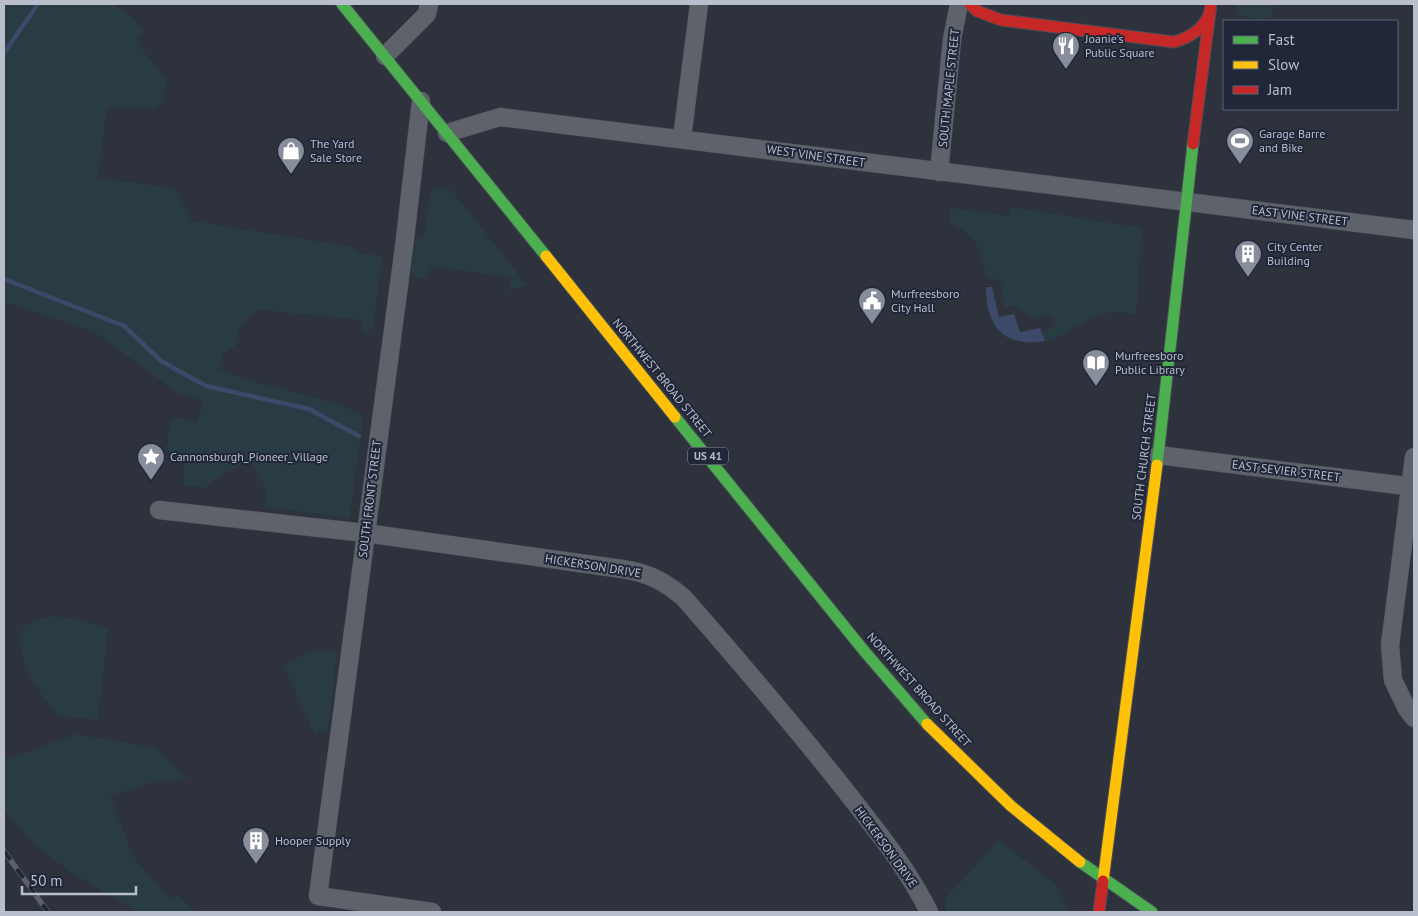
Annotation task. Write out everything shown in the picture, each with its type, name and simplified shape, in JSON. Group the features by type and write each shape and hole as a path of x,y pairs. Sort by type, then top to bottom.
{"main road":[{"name":"NORTHWEST BROAD STREET","path":"342,4 865,652 940,737 1019,812 1103,881"},
{"path":"970,4 977,11 1001,20 1174,42 1194,35 1207,21 1211,5"},
{"name":"SOUTH CHURCH STREET","path":"1099,912 1158,455 1186,202 1211,5"},
{"name":"US 41","path":"1103,881 1152,912"}],"street":[{"path":"385,56 428,14 429,4"},
{"path":"682,138 699,4"},
{"name":"SOUTH MAPLE STREET","path":"939,172 952,39 959,4"},
{"name":"SOUTH FRONT STREET","path":"421,101 404,247 318,896 432,912"},
{"name":"WEST VINE STREET","path":"447,133 500,117 682,138 1186,202"},
{"name":"EAST VINE STREET","path":"1186,202 1414,230"},
{"name":"EAST SEVIER STREET","path":"1158,455 1412,487"},
{"path":"1414,457 1412,487 1390,645 1393,680 1414,718"},
{"name":"HICKERSON DRIVE","path":"159,510 365,533 638,571 664,581 684,598 793,724 888,846 914,882 929,912"}],"shaded area":[{"path":"4,4 113,4 130,15 144,30 138,38 138,43 167,82 163,95 164,101 155,108 107,107 98,178 174,188 192,221 354,247 355,252 382,256 373,328 367,332 362,331 363,320 260,310 249,316 243,324 235,346 222,355 220,369 241,378 338,404 363,415 350,518 265,507 266,489 250,460 212,481 207,488 183,485 184,457 167,453 169,424 174,417 197,422 204,401 178,393 93,331 4,302"},
{"path":"1237,4 1274,4 1272,16 1262,20 1236,14"},
{"path":"442,187 452,191 527,285 509,291 511,278 430,266 427,279 416,277 411,272 416,238 423,239 430,196 434,189"},
{"path":"1011,207 1142,228 1136,315 1118,312 1107,313 1045,341 1042,332 1056,326 1054,319 1045,315 1032,320 1028,313 1022,314 1019,305 1005,308 1000,280 985,277 983,259 976,244 965,232 949,223 951,208 1009,216"},
{"path":"53,616 80,620 108,629 98,720 59,716 45,699 25,663 20,640 22,630 32,622"},
{"path":"309,652 337,652 328,729 315,734 283,665"},
{"path":"76,734 156,748 188,780 155,781 110,796 134,858 170,899 176,893 196,912 137,911 73,874 34,844 4,810 4,760"},
{"path":"999,840 1057,886 1069,912 945,912 945,899"}],"water":[{"path":"986,287 992,287 999,317 1014,314 1020,332 1040,328 1045,341 1018,341 1000,331 989,313"}],"waterway":[{"path":"4,53 38,4"},
{"path":"4,279 124,326 161,361 206,386 309,409 359,436"}],"railway":[{"path":"4,851 48,912"}],"traffic: fast":[{"path":"342,4 546,256"},
{"path":"1157,465 1193,144"},
{"path":"675,417 865,652 927,724"},
{"path":"1080,862 1152,912"}],"traffic: slow":[{"path":"546,256 675,417"},
{"path":"1103,881 1157,465"},
{"path":"927,724 1011,806 1080,862"}],"traffic: jam":[{"path":"970,4 977,11 1001,20 1174,42 1196,32 1210,12"},
{"path":"1193,144 1211,4"},
{"path":"1099,912 1103,881"}],"place":[{"name":"Joanie's Public Square","path":"1066,70"},
{"name":"Garage Barre and Bike","path":"1240,165"},
{"name":"The Yard Sale Store","path":"291,175"},
{"name":"City Center Building","path":"1248,278"},
{"name":"Murfreesboro City Hall","path":"872,325"},
{"name":"Murfreesboro Public Library","path":"1096,387"},
{"name":"Cannonsburgh_Pioneer_Village","path":"151,481"},
{"name":"Hooper Supply","path":"256,865"}]}
